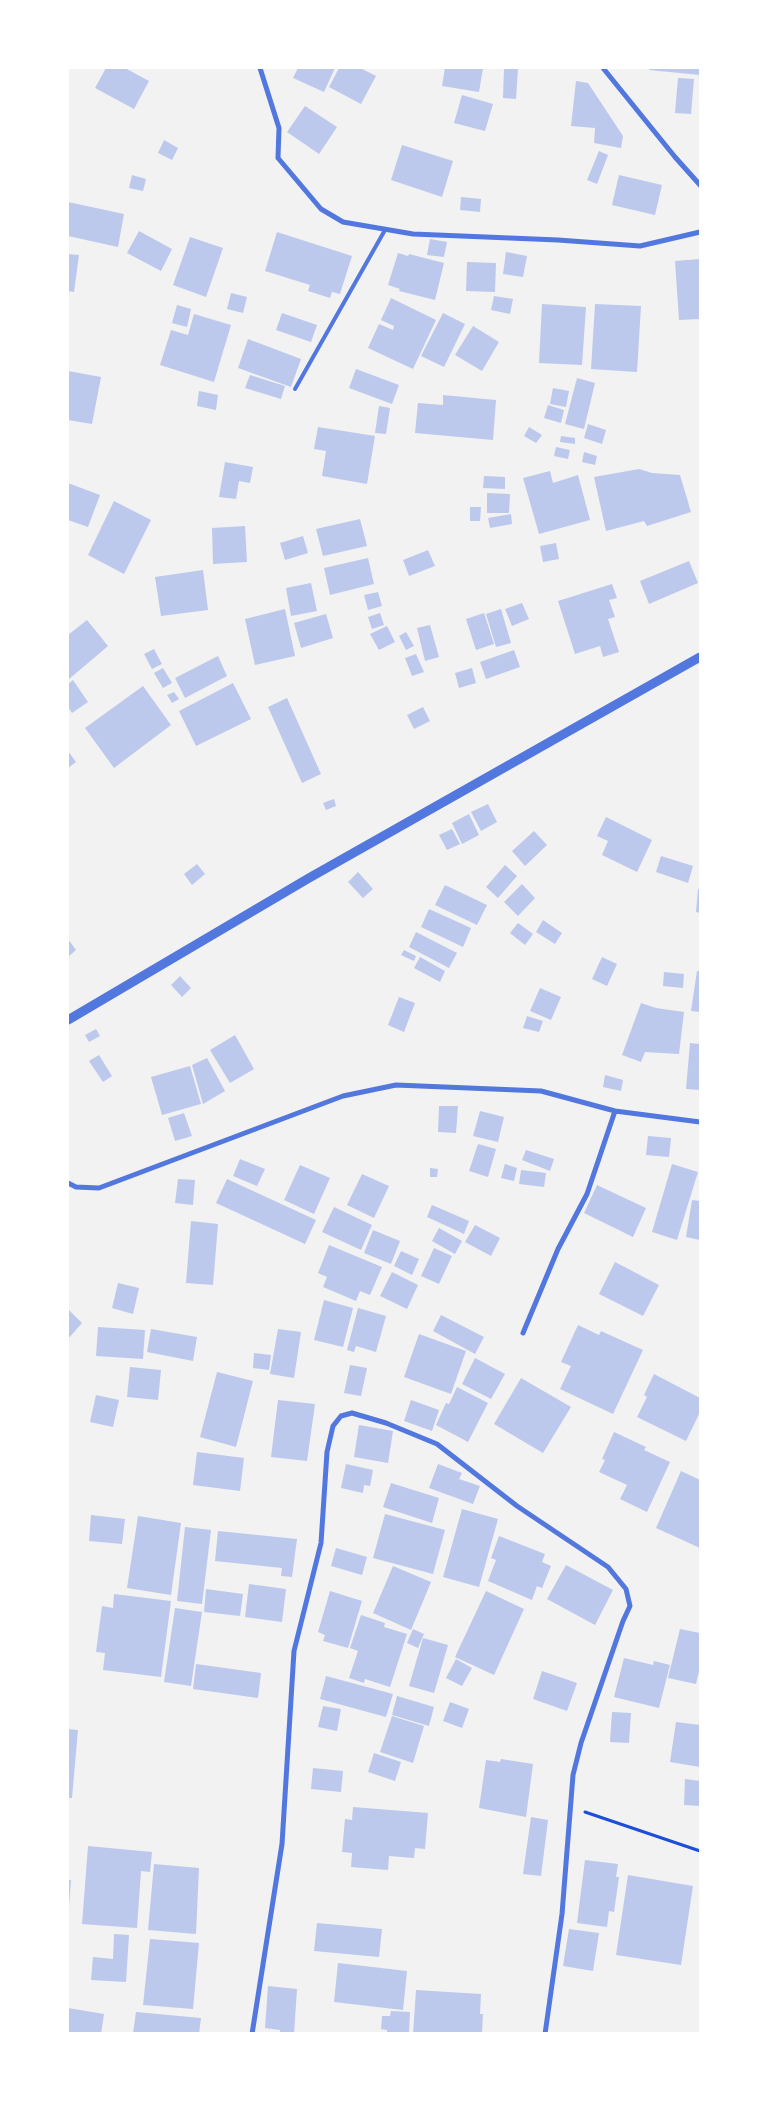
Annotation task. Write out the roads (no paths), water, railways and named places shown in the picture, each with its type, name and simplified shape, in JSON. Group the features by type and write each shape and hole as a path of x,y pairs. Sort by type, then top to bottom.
{"street":[{"path":"260,68 279,128 278,158 322,209 343,222 413,234 558,240 640,246 700,232"},
{"path":"603,68 700,185"},
{"path":"68,1020 318,873 700,657"},
{"path":"68,1183 76,1187 99,1188 343,1096 396,1085 541,1091 615,1111 700,1122"},
{"path":"523,1333 558,1249 587,1194 615,1111"},
{"path":"252,2034 282,1844 294,1651 321,1543 327,1452 333,1426 341,1416 352,1413 437,1444 517,1506 608,1567 626,1589 630,1606 623,1621 581,1743 573,1775 562,1914 545,2034"}],"lane":[{"path":"295,389 385,230"}]}
